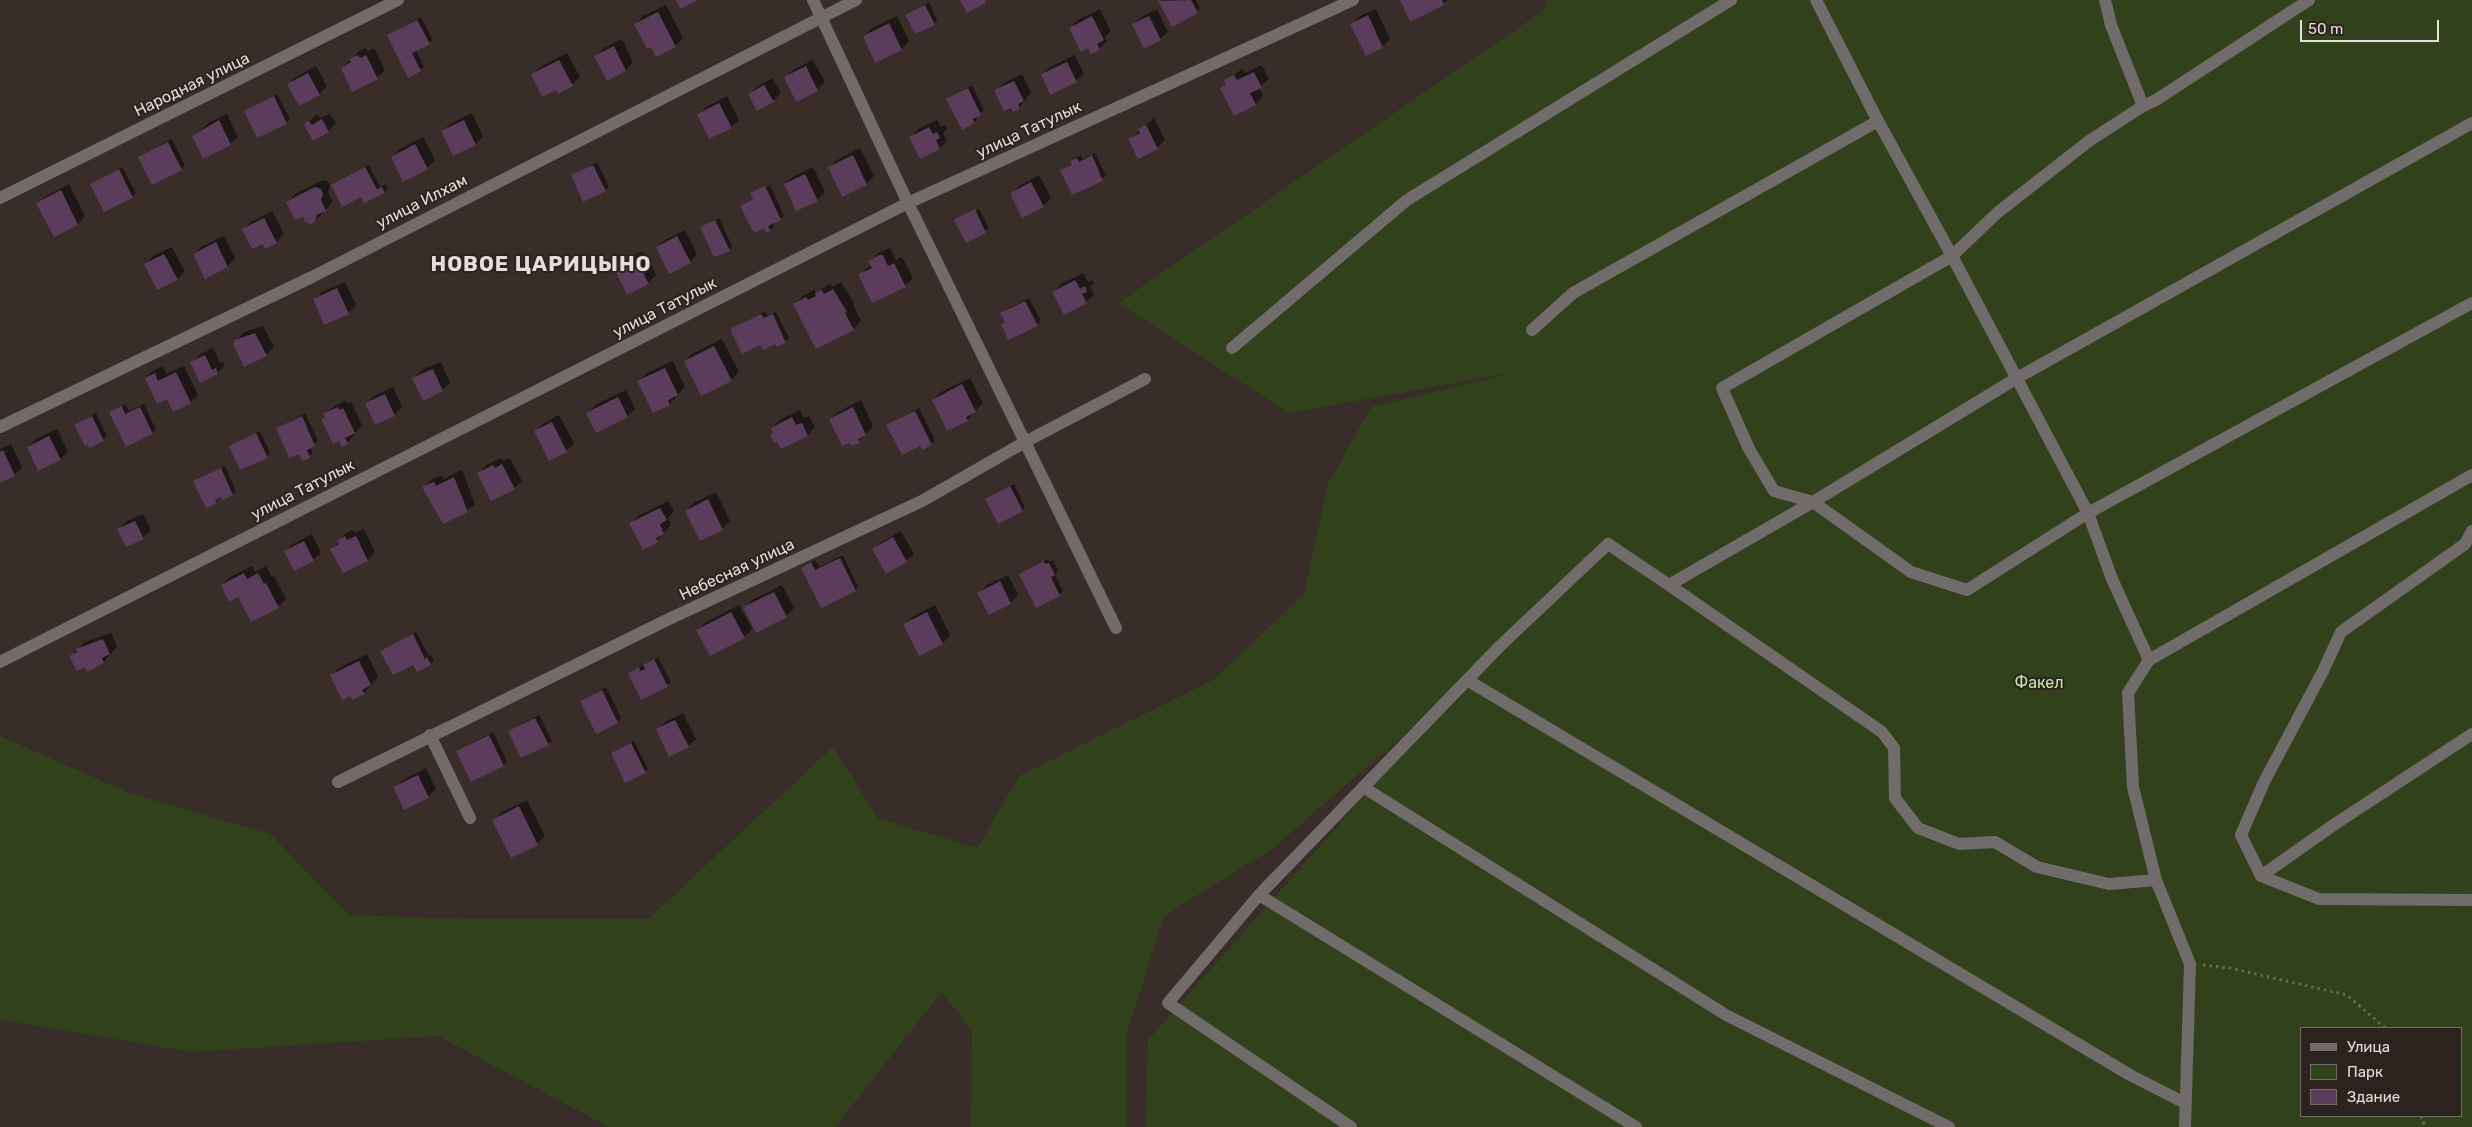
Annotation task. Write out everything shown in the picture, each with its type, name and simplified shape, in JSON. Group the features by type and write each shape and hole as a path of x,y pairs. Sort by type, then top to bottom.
{"street":[{"name":"Народная улица","path":"0,198 398,0"},
{"path":"812,0 908,203 1116,628"},
{"name":"улица Илхам","path":"0,428 312,277 856,0"},
{"name":"улица Татулык","path":"0,662 908,203 1353,0"},
{"path":"1232,348 1407,200 1731,0"},
{"path":"1816,0 1878,121 2088,513 2112,579 2149,660"},
{"path":"2105,0 2111,25 2143,106"},
{"path":"2308,0 2156,100 2143,106 2089,141 2004,207 1952,256 1722,388 1749,449 1774,491 1813,502 1911,572 1967,590 2088,513 2472,303"},
{"path":"1532,330 1573,293 1878,121"},
{"path":"1669,585 1813,502 2017,378 2472,123"},
{"name":"Небесная улица","path":"338,782 430,735 669,619 922,501 1025,442 1145,379"},
{"path":"2185,1127 2190,964 2156,880 2133,787 2128,693 2149,660 2472,475"},
{"path":"2472,531 2465,544 2341,632 2323,671 2264,782 2240,835 2261,876 2319,899 2472,900"},
{"path":"1351,1127 1168,1003 1260,894 1467,680 1608,544 1882,732 1894,748 1895,798 1918,828 1959,844 1994,842 2037,867 2109,884 2156,880"},
{"path":"1467,680 2130,1075 2185,1103"},
{"path":"2261,876 2335,824 2472,734"},
{"path":"430,735 470,818"},
{"path":"1363,788 1726,1015 1950,1127"},
{"path":"1260,894 1636,1127"}],"path":[{"path":"2190,964 2230,968 2347,995 2384,1027"}],"green space":[{"name":"Факел","path":"1547,0 2472,0 2472,1127 1145,1127 1148,1040 1463,684 1272,849 1164,916 1127,1033 1127,1127 971,1127 972,1032 942,992 835,1127 609,1127 438,1036 191,1052 0,1020 0,736 127,792 270,834 349,915 471,919 648,919 833,747 878,818 977,848 1019,776 1215,679 1304,593 1328,484 1371,407 1521,371 1289,413 1118,303 1544,10"}],"building":[{"path":"676,0 698,0 680,9"},
{"path":"960,0 985,0 986,3 967,13"},
{"path":"1191,0 1198,13 1172,27 1158,1"},
{"path":"1400,0 1442,0 1444,5 1410,22"},
{"path":"925,5 935,25 915,34 905,15"},
{"path":"658,12 676,47 656,57 651,47 647,49 634,24"},
{"path":"1368,15 1383,48 1366,56 1350,24"},
{"path":"1092,16 1104,40 1097,44 1100,50 1091,54 1088,48 1081,52 1069,28"},
{"path":"1149,16 1161,40 1144,49 1132,24"},
{"path":"417,20 430,44 412,53 421,71 408,78 387,35"},
{"path":"889,23 902,50 875,63 863,36"},
{"path":"614,46 626,71 607,81 594,56"},
{"path":"358,55 360,58 366,55 378,79 352,92 341,68 351,62 349,59"},
{"path":"559,60 573,86 558,94 556,90 542,97 531,74"},
{"path":"1067,62 1077,82 1050,95 1041,74"},
{"path":"806,66 818,91 796,102 784,77"},
{"path":"1254,72 1262,88 1250,93 1256,105 1234,116 1220,88 1226,85 1224,80 1234,75 1237,80"},
{"path":"308,73 320,95 299,106 287,84"},
{"path":"1014,81 1024,101 1018,104 1020,109 1013,112 1011,108 1004,111 994,90"},
{"path":"764,85 774,102 757,111 748,94"},
{"path":"968,88 981,115 973,119 974,123 962,130 946,99"},
{"path":"274,96 287,124 257,138 244,111"},
{"path":"719,103 732,128 709,139 697,114"},
{"path":"322,119 329,132 313,141 304,124 309,121 312,125"},
{"path":"219,120 231,145 203,159 192,136"},
{"path":"464,120 476,145 453,156 441,131"},
{"path":"1146,125 1158,149 1138,159 1128,139 1140,133 1138,129"},
{"path":"929,127 933,134 937,132 940,138 936,140 940,149 920,159 909,137"},
{"path":"168,142 182,170 152,185 138,157"},
{"path":"415,144 428,169 403,182 391,157"},
{"path":"853,155 867,185 842,197 828,167"},
{"path":"1092,155 1103,181 1072,195 1060,170 1072,165 1070,161 1077,158 1079,162"},
{"path":"593,165 606,191 583,202 571,175"},
{"path":"365,167 377,189 382,187 385,193 364,203 361,197 342,207 331,185"},
{"path":"119,169 133,198 104,212 90,184"},
{"path":"805,174 818,201 796,211 784,184"},
{"path":"1031,182 1044,207 1022,218 1010,193"},
{"path":"765,186 781,220 768,226 771,231 766,233 764,228 754,233 740,206 753,199 750,193"},
{"path":"315,187 321,189 323,194 321,200 326,211 317,215 315,222 311,224 305,222 303,217 295,220 286,202"},
{"path":"61,190 78,225 54,237 36,203"},
{"path":"975,209 986,233 966,243 954,220"},
{"path":"264,218 277,243 265,249 262,244 252,249 242,229"},
{"path":"715,220 730,251 714,257 700,227"},
{"path":"677,236 691,263 669,274 656,247"},
{"path":"216,242 228,267 205,279 193,254"},
{"path":"164,254 178,280 157,290 144,264"},
{"path":"879,255 883,255 888,266 894,263 906,287 872,303 858,274 872,268 868,262"},
{"path":"635,258 649,284 627,295 614,268"},
{"path":"1075,280 1080,289 1085,286 1087,292 1082,294 1087,303 1064,315 1052,292"},
{"path":"337,288 349,314 324,325 313,299"},
{"path":"833,289 847,312 845,313 854,330 816,349 793,304 806,297 808,300 816,296 815,293 822,290 824,294"},
{"path":"1025,301 1038,326 1008,340 1001,324 1005,322 1000,313"},
{"path":"761,314 764,318 773,314 786,343 777,347 775,344 763,350 760,345 742,354 730,329"},
{"path":"255,333 267,356 244,367 233,344 235,340"},
{"path":"714,346 732,381 701,396 684,361"},
{"path":"205,355 212,370 216,368 218,374 200,383 190,362"},
{"path":"665,368 678,395 668,400 670,405 653,413 637,381"},
{"path":"433,369 443,391 423,401 412,378"},
{"path":"176,372 191,403 173,412 167,399 157,404 145,378 155,373 158,381"},
{"path":"962,384 976,412 966,417 968,421 947,431 932,400"},
{"path":"385,394 395,416 375,425 365,403"},
{"path":"618,397 628,417 596,433 586,413"},
{"path":"122,406 125,414 140,407 153,434 126,447 109,412"},
{"path":"338,407 339,410 343,408 355,433 345,438 348,444 342,447 339,441 333,444 321,419 325,417 323,414"},
{"path":"853,407 866,435 858,439 860,443 852,446 850,443 842,446 829,419"},
{"path":"915,411 932,445 922,450 920,446 902,455 886,425"},
{"path":"92,416 104,441 89,448 88,444 85,446 74,425"},
{"path":"302,416 315,446 307,450 310,458 302,461 299,454 289,458 276,428"},
{"path":"792,417 796,425 802,423 808,436 781,449 777,441 774,443 770,434 773,433 771,428"},
{"path":"552,422 567,452 549,461 534,431"},
{"path":"256,433 268,458 240,470 229,446"},
{"path":"49,436 61,460 38,471 27,447"},
{"path":"3,450 15,476 0,483 0,452"},
{"path":"502,464 515,489 491,501 477,473 493,465 495,468"},
{"path":"221,468 233,495 223,500 221,497 215,500 217,503 206,508 193,481"},
{"path":"454,477 468,512 443,524 422,487 434,482 436,486"},
{"path":"1010,486 1023,511 998,524 985,499"},
{"path":"708,499 723,530 700,541 685,511"},
{"path":"660,508 667,520 660,524 664,534 656,538 658,542 643,550 629,523"},
{"path":"135,521 144,539 126,547 117,529"},
{"path":"345,536 347,540 356,536 368,561 343,573 330,549 339,544 337,541"},
{"path":"893,537 907,562 886,574 872,549"},
{"path":"304,541 314,561 294,571 284,551"},
{"path":"840,558 856,591 821,608 801,568 811,562 815,570"},
{"path":"1044,561 1045,564 1049,563 1055,575 1051,577 1060,596 1036,608 1019,574"},
{"path":"244,573 247,579 258,573 264,584 266,583 279,608 251,622 238,597 229,602 221,585"},
{"path":"1000,581 1011,604 989,615 977,593"},
{"path":"774,592 787,617 756,633 743,607"},
{"path":"731,612 745,638 710,656 696,630"},
{"path":"927,612 943,644 919,656 903,624"},
{"path":"413,634 425,659 427,657 431,665 417,672 413,665 393,675 380,651"},
{"path":"103,639 110,654 102,658 104,663 87,672 85,667 77,671 69,656 77,652 76,649"},
{"path":"654,659 668,687 641,700 628,673 639,667 640,671 645,669 643,665"},
{"path":"359,661 371,685 362,690 365,694 352,700 350,696 342,700 330,675"},
{"path":"602,690 618,723 596,734 580,701"},
{"path":"535,718 549,745 521,758 508,731"},
{"path":"675,720 689,747 669,757 656,729"},
{"path":"489,735 504,766 471,782 456,751"},
{"path":"631,743 646,773 625,783 611,753"},
{"path":"418,775 429,798 404,810 393,787"},
{"path":"519,806 538,845 511,858 492,820"}],"district":[{"name":"НОВОЕ ЦАРИЦЫНО","path":"541,265"}]}
